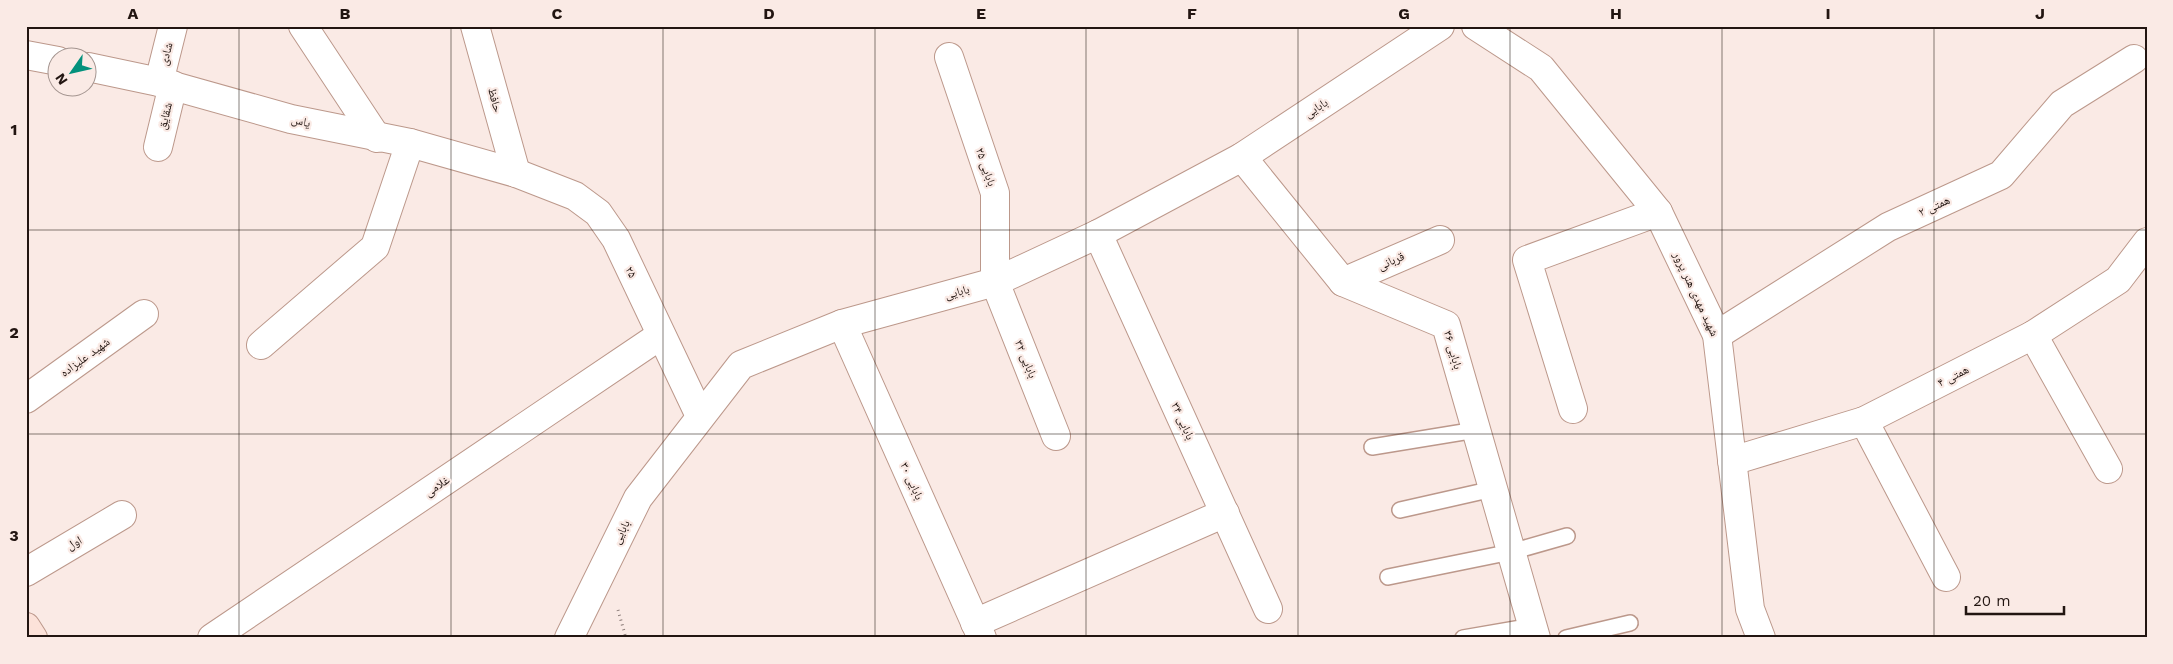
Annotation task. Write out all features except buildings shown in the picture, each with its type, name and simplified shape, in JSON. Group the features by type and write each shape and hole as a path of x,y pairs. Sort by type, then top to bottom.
{"main road":[{"path":"26,627 34,638"}],"street":[{"name":"شادی","path":"166,83 173,26"},
{"path":"303,26 377,138"},
{"name":"حافظ","path":"475,26 516,173"},
{"name":"بابایی","path":"568,638 638,498 741,365 842,324 995,282 1098,234 1242,157 1440,26"},
{"name":"شهید مهدی هنر پرور","path":"1476,26 1541,68 1658,212 1717,335 1750,609 1761,638"},
{"path":"26,55 48,59"},
{"name":"بابایی ۲۵","path":"949,57 995,193 995,282"},
{"name":"همتی ۲","path":"1717,335 1888,228 2001,175 2062,104 2134,59"},
{"name":"یاس","path":"98,69 166,83 291,119 377,138 410,143 516,173"},
{"name":"شقایق","path":"158,147 166,83"},
{"path":"260,346 374,247 410,143"},
{"name":"بابایی ۳۶","path":"1242,157 1343,282 1446,325 1534,632"},
{"name":"۲۵","path":"516,173 575,196 598,213 616,239 700,416"},
{"path":"1573,410 1527,260 1658,212"},
{"name":"بابایی ۳۴","path":"1098,234 1268,609"},
{"name":"قربانی","path":"1343,282 1440,240"},
{"name":"همتی ۴","path":"1732,461 1864,421 2033,335 2118,280 2147,242"},
{"name":"بابایی ۳۲","path":"995,282 1056,436"},
{"name":"شهید علیزاده","path":"26,399 144,314"},
{"name":"بابایی ۳۰","path":"842,324 979,630"},
{"name":"غلامی","path":"212,638 661,335"},
{"path":"2033,335 2108,469"},
{"path":"1864,421 1946,577"},
{"path":"979,630 1225,513"},
{"name":"اول","path":"26,572 122,515"}],"lane":[{"path":"1372,447 1476,430"},
{"path":"1400,510 1493,489"},
{"path":"1388,577 1511,552 1567,536"},
{"path":"1566,638 1630,623"},
{"path":"1463,638 1534,632"}]}
